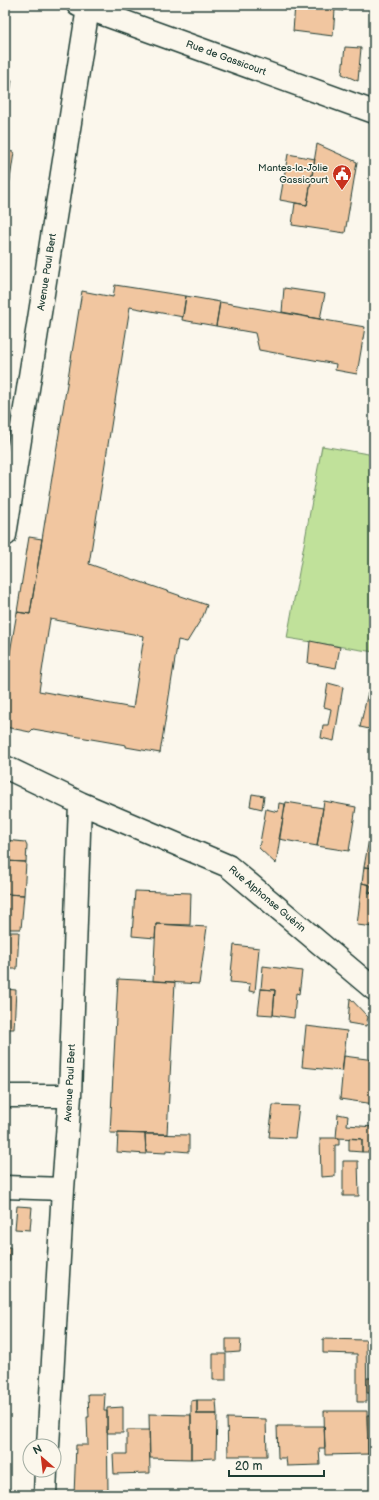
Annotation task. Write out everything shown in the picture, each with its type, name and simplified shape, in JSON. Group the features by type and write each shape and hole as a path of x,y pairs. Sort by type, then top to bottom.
{"street":[{"name":"Rue de Gassicourt","path":"83,7 374,112"},
{"name":"Avenue Paul Bert","path":"5,535 83,7"},
{"path":"5,767 80,803"},
{"name":"Avenue Paul Bert","path":"48,1438 70,1096 80,803"},
{"name":"Rue Alphonse Guérin","path":"80,803 228,866 374,989"},
{"path":"5,1096 70,1096"},
{"path":"5,1187 63,1189"},
{"path":"45,1495 46,1478"}],"green space":[{"path":"322,446 374,455 374,652 287,638"}],"building":[{"path":"295,5 344,5 343,11 335,10 333,36 293,31"},
{"path":"345,47 361,48 358,81 342,74"},
{"path":"5,79 12,80 5,126"},
{"path":"317,144 357,162 345,233 292,225 295,203 307,205"},
{"path":"5,151 14,152 8,193 5,192"},
{"path":"288,154 315,159 307,205 280,200"},
{"path":"115,285 186,296 183,317 130,307 89,564 207,605 203,616 187,642 178,640 160,753 126,747 126,745 33,729 30,732 5,727 5,682 17,612 30,614 82,291 113,297","holes":["50,619 144,636 133,708 39,691"]},
{"path":"284,288 325,294 320,319 282,312"},
{"path":"186,296 220,302 216,326 182,320"},
{"path":"220,302 365,327 357,374 335,370 336,364 259,350 255,333 216,326"},
{"path":"29,537 42,539 30,614 17,612"},
{"path":"310,641 340,647 336,668 308,663"},
{"path":"328,683 343,687 334,741 321,738 323,725 328,725 331,709 324,707"},
{"path":"368,692 374,693 374,730 360,727"},
{"path":"252,794 264,796 262,809 250,806"},
{"path":"324,801 356,807 349,851 317,846"},
{"path":"286,802 323,808 317,846 279,839"},
{"path":"279,803 285,804 276,864 259,848 266,809 278,812"},
{"path":"369,839 374,840 374,868 364,867"},
{"path":"5,840 25,842 27,846 26,862 5,861"},
{"path":"5,861 26,862 24,895 5,894"},
{"path":"364,867 374,868 374,893 369,893 370,885 362,883"},
{"path":"362,883 370,885 369,893 374,893 374,927 357,925"},
{"path":"135,891 191,893 190,925 156,924 155,938 132,936"},
{"path":"5,894 24,895 21,929 5,929"},
{"path":"156,924 207,927 199,984 153,981"},
{"path":"5,932 19,932 17,969 5,969"},
{"path":"234,945 259,948 255,992 249,991 250,984 230,982"},
{"path":"263,966 302,971 299,994 296,993 294,1018 273,1015 275,990 261,989"},
{"path":"118,979 175,982 167,1134 110,1133"},
{"path":"5,989 16,990 14,1029 5,1029"},
{"path":"261,989 275,990 273,1015 258,1014"},
{"path":"350,998 368,1017 366,1026 348,1023"},
{"path":"306,1026 347,1031 342,1071 302,1067"},
{"path":"344,1056 374,1060 374,1104 340,1099"},
{"path":"273,1105 299,1106 295,1138 269,1137"},
{"path":"338,1114 348,1116 347,1125 374,1127 374,1152 362,1152 362,1139 336,1138"},
{"path":"118,1133 145,1134 146,1154 117,1152"},
{"path":"145,1134 189,1135 189,1152 166,1150 166,1153 146,1152"},
{"path":"320,1138 339,1138 339,1145 335,1145 335,1176 321,1177"},
{"path":"349,1138 362,1139 362,1152 349,1151"},
{"path":"343,1161 358,1161 359,1196 343,1196"},
{"path":"17,1206 32,1207 30,1230 15,1229"},
{"path":"5,1247 10,1247 10,1261 5,1261"},
{"path":"226,1339 241,1339 240,1352 226,1353"},
{"path":"323,1339 366,1340 367,1402 357,1402 357,1354 323,1353"},
{"path":"213,1354 226,1354 226,1380 213,1380"},
{"path":"367,1378 374,1378 374,1393 367,1393"},
{"path":"88,1394 105,1394 104,1411 107,1411 108,1493 74,1495 76,1445 88,1445"},
{"path":"197,1400 216,1400 217,1414 197,1414"},
{"path":"197,1400 197,1414 217,1414 216,1458 191,1459 191,1401"},
{"path":"123,1407 123,1433 107,1433 107,1408"},
{"path":"324,1411 367,1411 368,1454 325,1455"},
{"path":"149,1414 191,1415 191,1459 150,1458"},
{"path":"367,1415 374,1415 374,1455 368,1455"},
{"path":"227,1418 266,1419 267,1456 228,1456"},
{"path":"277,1426 324,1426 325,1448 319,1448 320,1465 287,1466 286,1458 278,1458"},
{"path":"127,1430 149,1430 150,1473 114,1474 113,1454 127,1454"}],"place":[{"name":"Mantes-la-Jolie Gassicourt","path":"342,191"}]}
